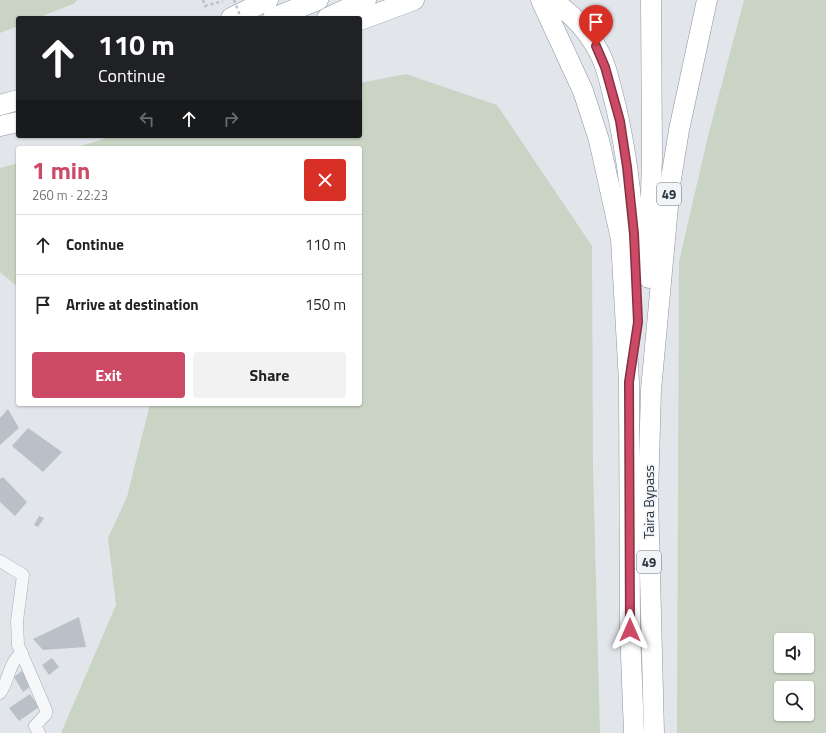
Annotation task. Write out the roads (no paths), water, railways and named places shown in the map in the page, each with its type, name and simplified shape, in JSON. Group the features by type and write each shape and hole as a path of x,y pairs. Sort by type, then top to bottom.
{"highway":[{"path":"235,16 268,0"},
{"path":"278,16 318,0"},
{"path":"331,16 366,0"},
{"path":"362,19 414,0"},
{"name":"49","path":"651,0 652,155 648,331 651,390"},
{"name":"49","path":"651,390 670,185 679,130 707,0"},
{"name":"49","path":"547,5 583,91 599,140 621,239 629,382"},
{"name":"49","path":"547,5 571,13 596,46 605,67 620,121 627,167 634,234 638,322 629,382"},
{"path":"0,105 16,101"},
{"path":"0,126 16,122"},
{"name":"Taira Bypass","path":"629,382 630,630 634,733"},
{"name":"Taira Bypass","path":"651,390 648,496 654,733"}],"street":[{"path":"0,561 23,574 17,621 18,645 46,710 46,714 35,726 39,733"},
{"path":"0,693 5,685 15,659 22,653"}]}
